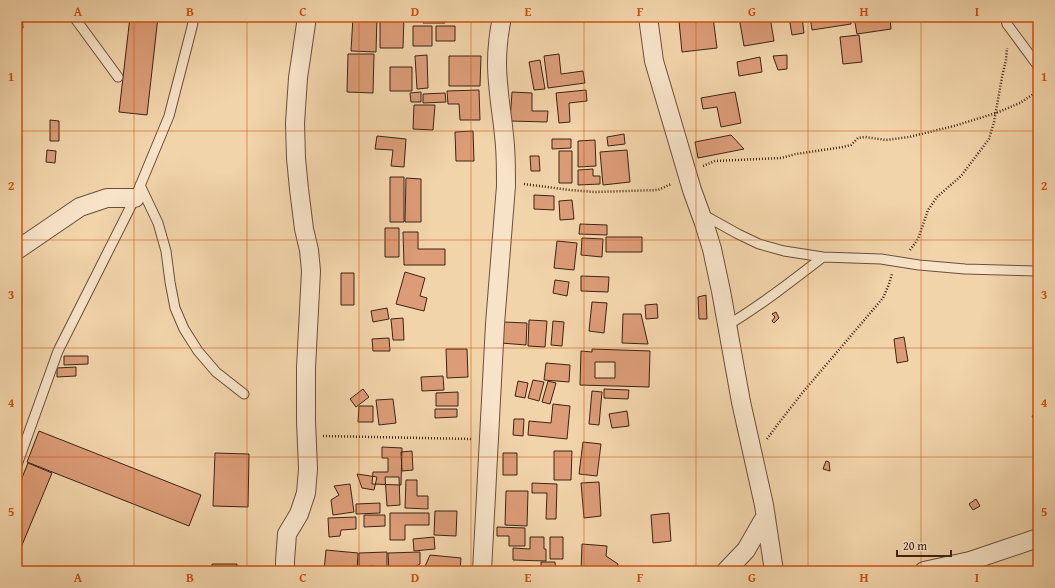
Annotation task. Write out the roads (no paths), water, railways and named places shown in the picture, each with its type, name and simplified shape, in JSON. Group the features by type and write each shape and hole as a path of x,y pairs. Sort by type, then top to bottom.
{"street":[{"path":"285,571 287,534 299,514 306,493 308,469 306,368 311,271 299,189 295,122 298,78 308,17"},
{"path":"482,571 494,324 506,181 505,146 497,65 498,42 502,17"},
{"path":"648,17 654,61 688,177 712,249 728,326 741,402 766,517 774,571"},
{"path":"17,250 80,207 107,198 137,192"},
{"path":"726,571 746,550 766,517"},
{"path":"924,571 970,561 1038,538"}],"lane":[{"path":"74,17 118,77"},
{"path":"17,465 58,351 137,192 169,116 194,17"},
{"path":"1006,20 1038,66"},
{"path":"137,192 158,223 166,251 175,308 184,329 198,351 216,372 244,394"},
{"path":"701,213 738,234 760,244 784,251 823,257 881,259 919,265 965,269 1038,271"},
{"path":"728,326 753,310 823,257"}]}
